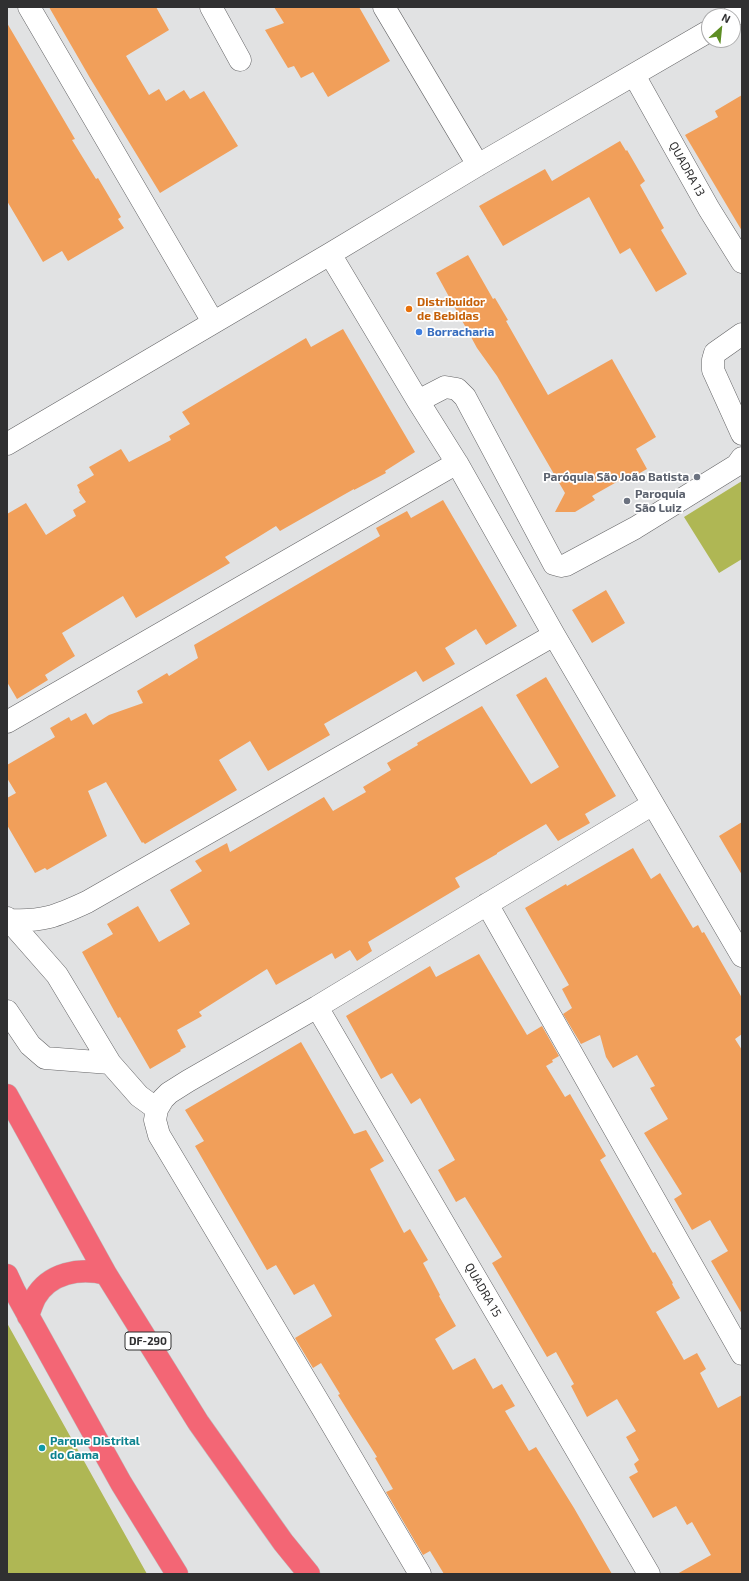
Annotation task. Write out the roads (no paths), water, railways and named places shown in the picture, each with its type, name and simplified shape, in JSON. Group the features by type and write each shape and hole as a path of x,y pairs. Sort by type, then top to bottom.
{"highway":[{"name":"DF-290","path":"7,1095 106,1274 198,1422 283,1542 309,1574"},
{"path":"28,1316 35,1298 52,1278 80,1270 106,1274"},
{"path":"7,1275 28,1316 121,1483 177,1574"}],"street":[{"path":"29,7 213,322"},
{"path":"211,7 240,60"},
{"path":"384,7 478,165"},
{"path":"7,444 478,165 701,36"},
{"name":"QUADRA 13","path":"634,75 709,209 742,262"},
{"path":"330,254 418,402 457,463 554,635 742,956"},
{"path":"742,334 715,353 713,360 713,370 742,434"},
{"path":"418,402 446,387 457,389 465,397 554,564 561,566 566,565 635,528 737,465 742,458"},
{"path":"7,722 457,463"},
{"path":"8,920 35,921 45,919 87,902 554,635"},
{"path":"420,1574 159,1135 154,1120 157,1109 166,1096 188,1081 317,1007 653,804"},
{"path":"487,904 742,1354"},
{"path":"8,920 57,976 110,1064 139,1096 157,1109"},
{"name":"QUADRA 15","path":"317,1007 649,1574"},
{"path":"7,1011 30,1045 45,1058 110,1064"}],"place":[{"name":"Distribuidor de Bebidas","path":"409,309"},
{"name":"Borracharia","path":"419,332"},
{"name":"Paróquia São João Batista","path":"697,477"},
{"name":"Paroquia São Luiz","path":"627,501"},
{"name":"Parque Distrital do Gama","path":"42,1448"}]}
